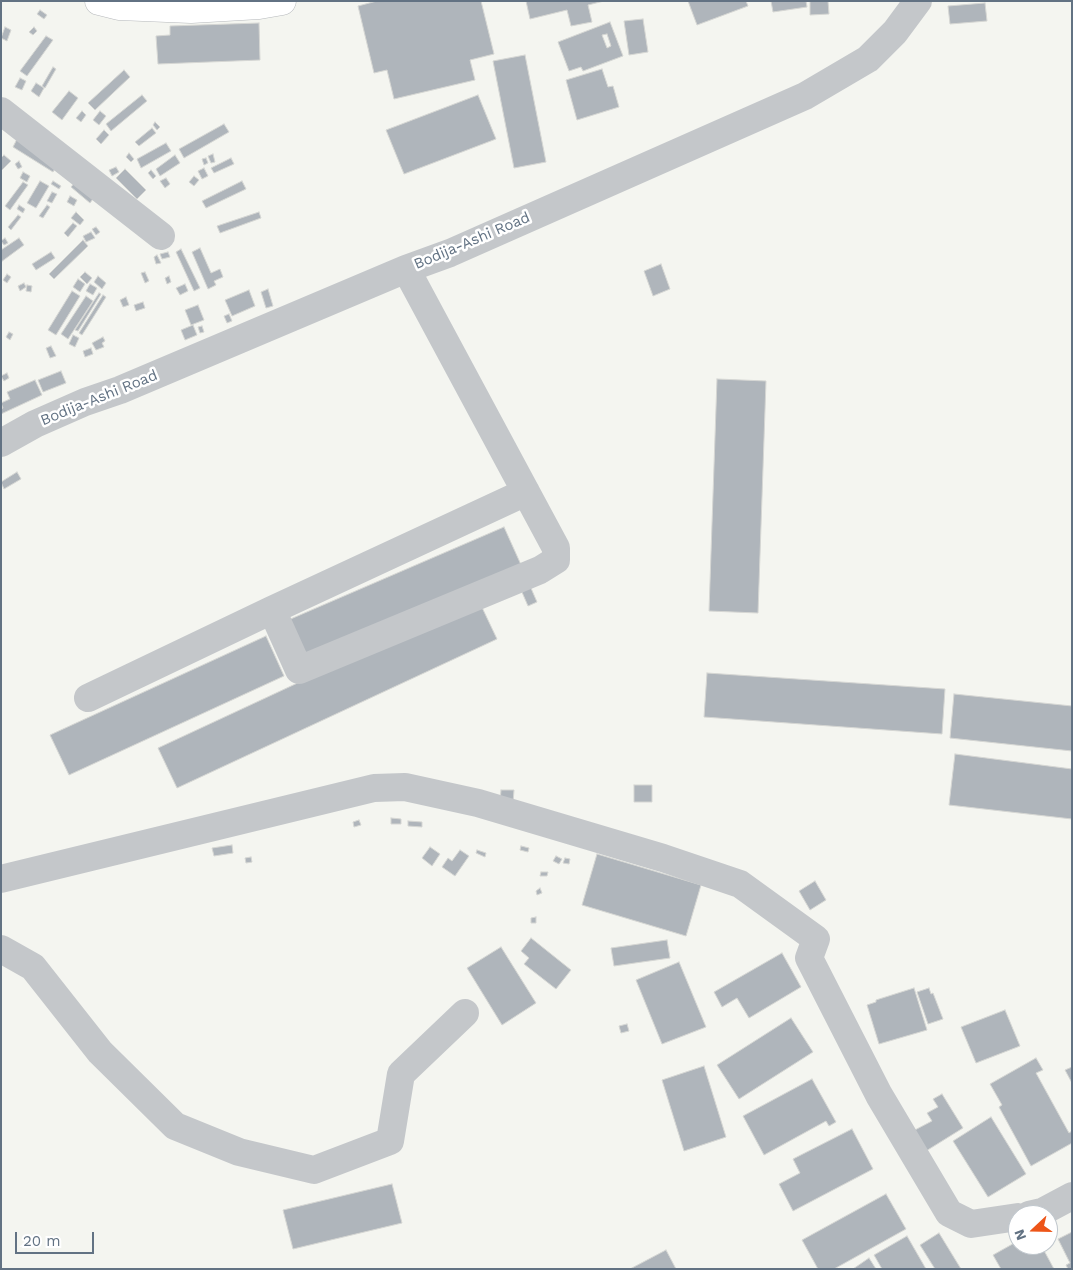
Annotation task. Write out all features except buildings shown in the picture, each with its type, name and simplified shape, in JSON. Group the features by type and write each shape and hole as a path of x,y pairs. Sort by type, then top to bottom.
{"highway":[{"path":"99,1 119,6 192,9 259,5 282,1"}],"street":[{"name":"Bodija-Ashi Road","path":"1,443 35,424 85,402 120,390 406,269 450,253 805,96 868,59 895,32 918,1"},
{"path":"1,111 161,236"},
{"path":"272,610 299,670 540,570 556,560 556,548 406,269"},
{"path":"88,698 526,492"},
{"path":"1,879 374,788 405,786 478,803 663,858 740,884 816,939 808,958 879,1095 949,1213 971,1224 1008,1218"},
{"path":"1,949 33,967 100,1052 175,1126 239,1152 314,1170 390,1141 401,1074 465,1013"},
{"path":"1055,1205 1072,1196"}]}
